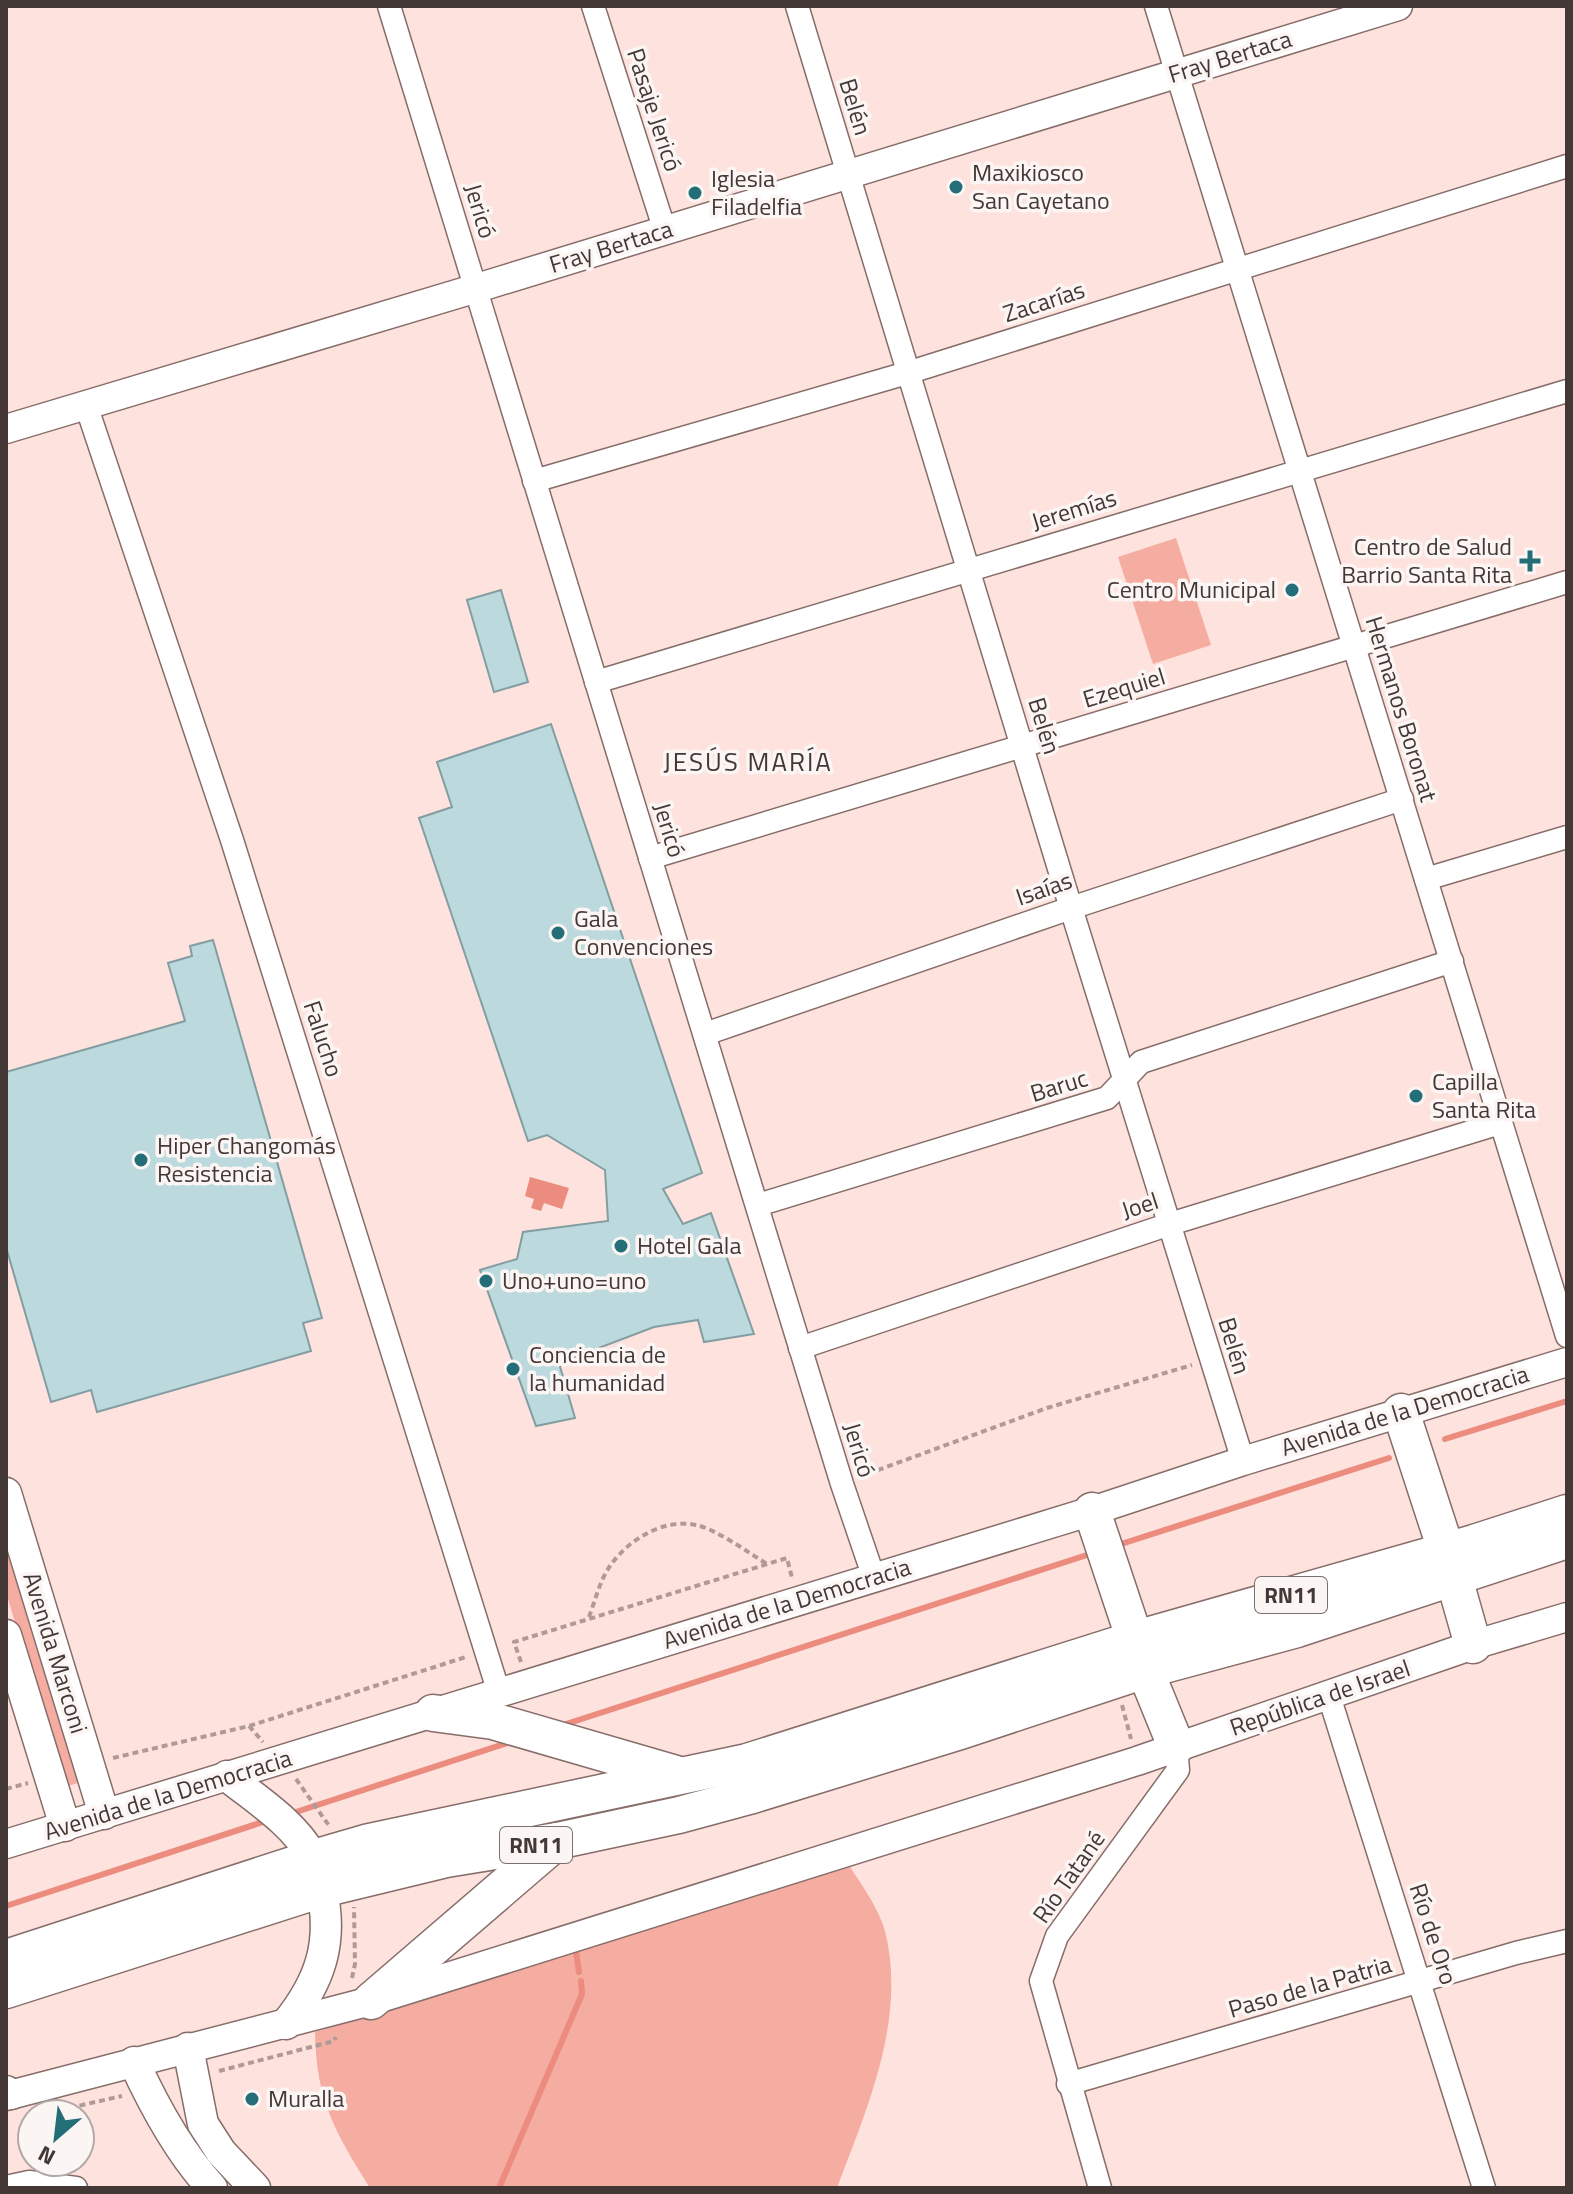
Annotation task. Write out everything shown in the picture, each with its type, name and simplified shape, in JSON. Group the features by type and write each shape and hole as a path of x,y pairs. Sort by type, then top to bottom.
{"highway":[{"path":"1401,1412 1473,1645"},
{"path":"1092,1511 1176,1746"},
{"name":"RN11","path":"6,1958 1141,1654 1297,1629 1567,1513"},
{"name":"RN11","path":"1450,1564 1567,1540"},
{"name":"RN11","path":"6,1990 332,1870 446,1859 557,1841 679,1815 749,1796 960,1731 1141,1654"},
{"path":"433,1713 493,1721 686,1776"},
{"path":"359,2004 557,1841"}],"main road":[{"name":"Avenida Marconi","path":"6,1493 104,1814"},
{"name":"Avenida Marconi","path":"6,1635 65,1826"},
{"path":"227,1776 284,1821 332,1870 323,1953 307,1998 286,2024"},
{"path":"134,2062 147,2091 199,2174 212,2188"},
{"path":"191,2063 203,2124 221,2152 255,2188"}],"street":[{"name":"Jericó","path":"389,6 800,1348 874,1578"},
{"name":"Pasaje Jericó","path":"593,6 665,231"},
{"name":"Belén","path":"797,6 1243,1461"},
{"name":"Hermanos Boronat","path":"1156,6 1567,1336"},
{"name":"Fray Bertaca","path":"6,429 1394,7"},
{"name":"Zacarías","path":"534,481 907,373 1567,166"},
{"name":"Jeremías","path":"596,682 1567,391"},
{"name":"Falucho","path":"86,405 232,840 499,1693"},
{"name":"Ezequiel","path":"650,858 1567,582"},
{"name":"Isaías","path":"705,1034 1071,908 1402,799"},
{"path":"1426,879 1567,837"},
{"name":"Baruc","path":"758,1205 1107,1098 1141,1062 1452,961"},
{"name":"Joel","path":"800,1348 1170,1224 1500,1123"},
{"name":"Avenida de la Democracia","path":"6,1844 1567,1362"},
{"name":"República de Israel","path":"359,2004 1073,1781 1473,1645 1567,1617"},
{"name":"Río de Oro","path":"1329,1696 1484,2188"},
{"name":"Río Tatané","path":"1100,2188 1041,1981 1057,1936 1178,1770 1176,1746"},
{"name":"Paso de la Patria","path":"1068,2084 1516,1953 1567,1941"},
{"path":"8,2094 134,2062 191,2063 286,2024 359,2004"},
{"path":"6,2187 29,2182 76,2188"}],"path":[{"path":"842,1484 1047,1408 1211,1360"},
{"path":"589,1617 609,1567 628,1545 659,1527 696,1525 767,1564"},
{"path":"529,1683 514,1642 589,1617 787,1558 799,1601"},
{"path":"88,1764 249,1726 486,1650"},
{"path":"191,2063 334,2041 359,2004 355,1917 332,1870 327,1820 304,1788 249,1726"},
{"path":"6,1789 50,1776"},
{"path":"96,2102 147,2091"}],"shaded area":[{"path":"1176,538 1211,645 1153,664 1118,557"},
{"path":"530,1177 569,1188 562,1209 544,1203 541,1211 531,1208 534,1199 525,1196"},
{"path":"6,1543 78,1783 64,1787 6,1592"},
{"path":"850,1867 874,1905 885,1931 891,1997 887,2030 871,2095 837,2188 370,2188 337,2132 330,2114 319,2077 315,2032"}],"building":[{"path":"501,590 528,682 494,692 467,600"},
{"path":"551,724 702,1173 663,1189 683,1224 711,1213 754,1334 704,1342 698,1320 654,1327 559,1363 575,1418 536,1426 480,1270 517,1259 523,1232 608,1221 605,1170 547,1135 528,1141 419,818 452,807 437,762"},
{"name":"Hiper Changomás Resistencia","path":"213,940 322,1318 303,1323 311,1351 97,1412 91,1390 51,1402 6,1247 6,1072 185,1021 168,963 192,956 190,946"}],"waterway":[{"path":"1445,1439 1567,1401"},
{"path":"1115,1546 1389,1458"},
{"path":"563,1725 1090,1554"},
{"path":"293,1813 510,1742"},
{"path":"6,1906 266,1821"},
{"path":"576,1951 579,1972"},
{"path":"499,2188 582,1994 581,1981"}],"place":[{"name":"Maxikiosco San Cayetano","path":"956,187"},
{"name":"Iglesia Filadelfia","path":"695,193"},
{"name":"Centro de Salud Barrio Santa Rita","path":"1530,561"},
{"name":"Centro Municipal","path":"1292,590"},
{"name":"Gala Convenciones","path":"558,933"},
{"name":"Capilla Santa Rita","path":"1416,1096"},
{"name":"Hiper Changomás Resistencia","path":"141,1160"},
{"name":"Hotel Gala","path":"621,1246"},
{"name":"Uno+uno=uno","path":"486,1281"},
{"name":"Conciencia de la humanidad","path":"513,1369"},
{"name":"Muralla","path":"252,2099"}],"district":[{"name":"JESÚS MARÍA","path":"748,762"}]}
